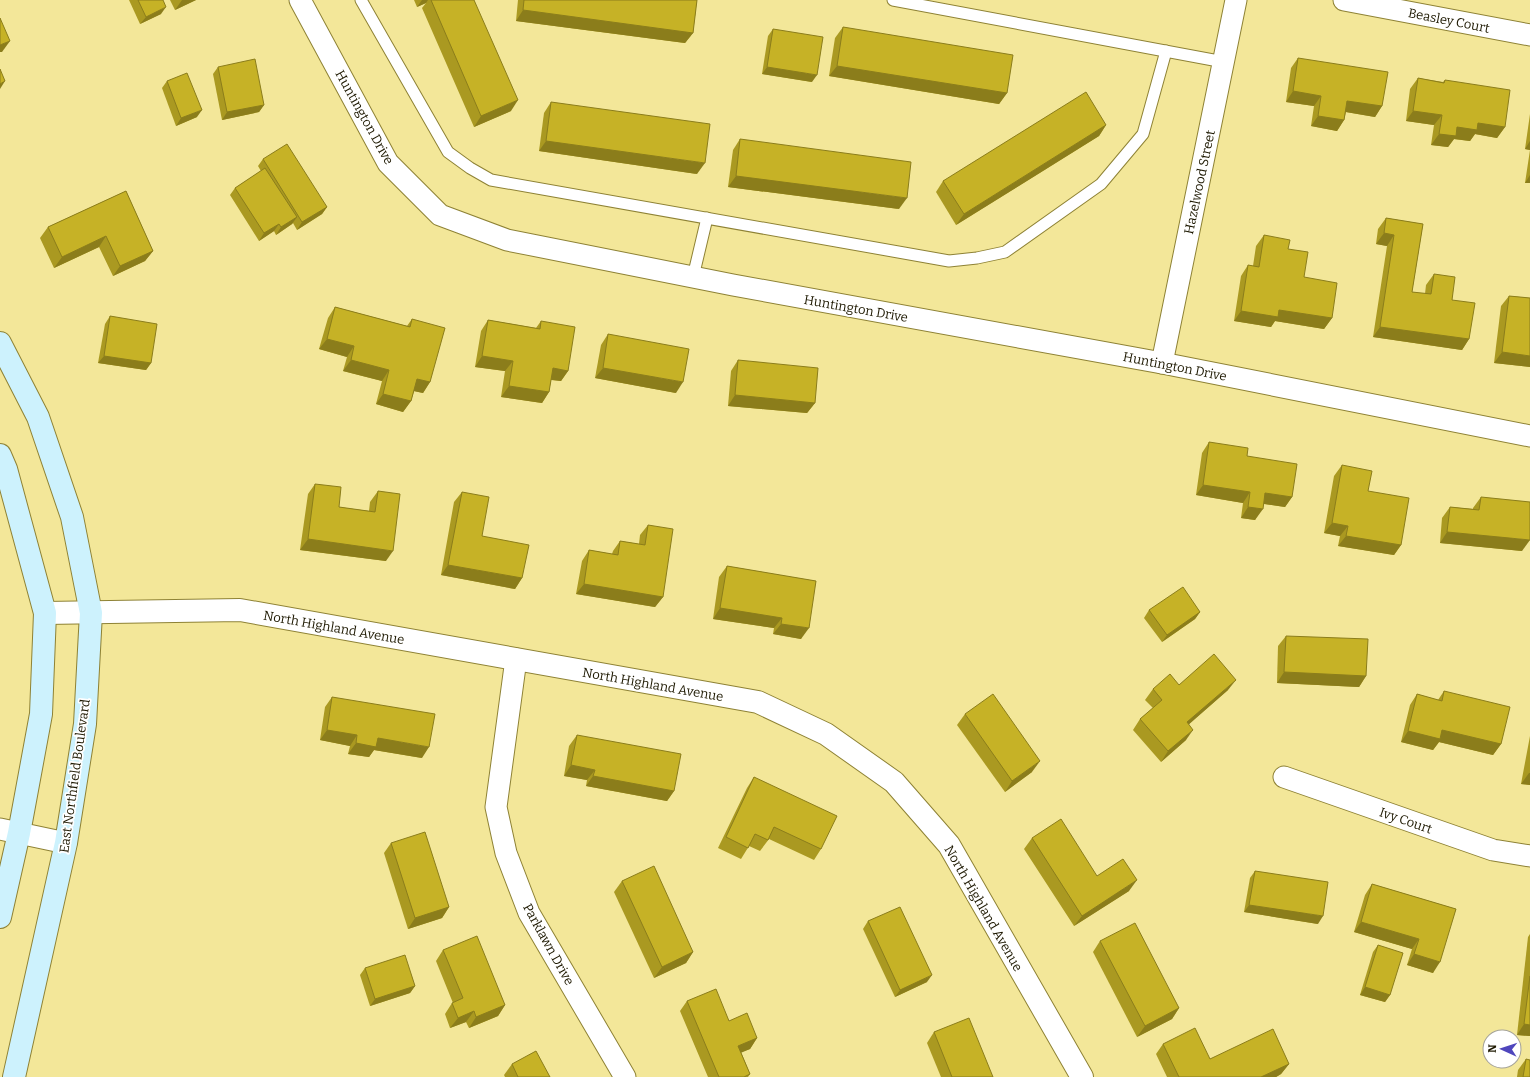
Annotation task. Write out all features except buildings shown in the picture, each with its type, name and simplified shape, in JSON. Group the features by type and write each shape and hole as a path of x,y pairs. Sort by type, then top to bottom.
{"main road":[{"name":"East Northfield Boulevard","path":"0,343 38,417 72,517 91,613 85,724 66,844 16,1077"},
{"path":"0,454 6,469 45,613 41,714 9,831 0,917"}],"street":[{"name":"Huntington Drive","path":"301,0 388,163 440,215 507,240 693,277 1162,363 1530,436"},
{"name":"Hazelwood Street","path":"1162,363 1236,0"},
{"name":"Beasley Court","path":"1344,0 1530,35"},
{"name":"North Highland Avenue","path":"45,613 240,610 758,702 826,734 894,782 949,845 1082,1077"},
{"name":"Parklawn Drive","path":"516,660 496,807 506,853 529,913 625,1077"},
{"name":"Ivy Court","path":"1284,777 1493,850 1530,856"},
{"path":"9,831 66,844"}],"lane":[{"path":"361,0 448,152 470,168 491,180 949,261 976,258 1005,252 1101,184 1143,134 1166,51"},
{"path":"893,0 1224,62"},
{"path":"693,277 707,218"}]}
